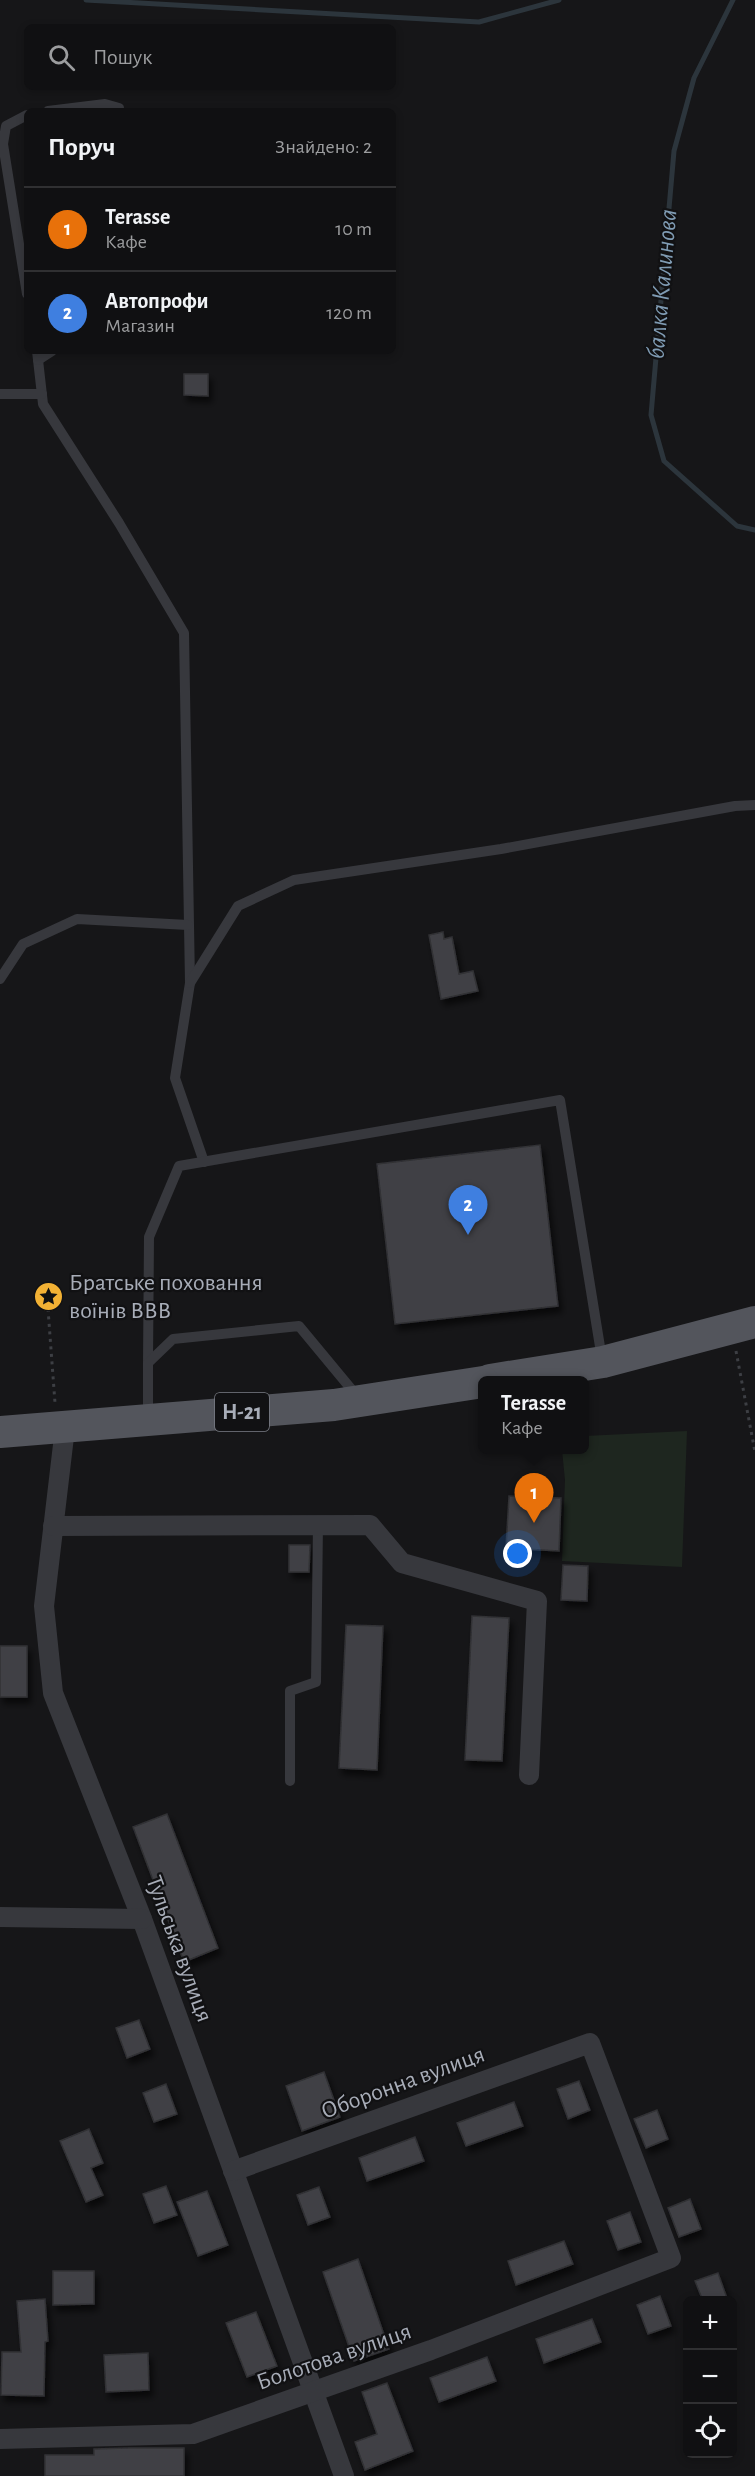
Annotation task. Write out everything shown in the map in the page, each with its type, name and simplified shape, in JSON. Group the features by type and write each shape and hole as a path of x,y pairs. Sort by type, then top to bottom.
{"main road":[{"path":"515,1376 603,1362 743,1325"},
{"name":"Н-21","path":"0,1432 361,1401 478,1383"}],"street":[{"name":"Тульська вулиця","path":"61,1428 44,1606 54,1693 142,1919 344,2476"},
{"path":"53,1526 370,1525 402,1563 537,1601 529,1775"},
{"path":"0,1917 142,1919"},
{"name":"Оборонна вулиця","path":"233,2171 590,2043 671,2258"},
{"name":"Болотова вулиця","path":"0,2439 194,2434 431,2350 671,2258"}],"lane":[{"path":"72,108 105,104 119,108"},
{"path":"24,117 6,126 3,144 24,275"},
{"path":"37,356 43,399 184,633 190,983 176,1078 204,1162"},
{"path":"0,394 43,399"},
{"path":"190,983 238,906 294,880 501,849 735,806 755,805"},
{"path":"0,979 23,944 76,919 188,925"},
{"path":"148,1421 149,1237 179,1166 560,1100 603,1362"},
{"path":"148,1363 173,1339 299,1326 361,1401"},
{"path":"290,1781 290,1691 316,1682 318,1524"}],"path":[{"path":"48,1309 61,1428"},
{"path":"743,1325 755,1452"}],"shaded area":[{"path":"687,1431 682,1567 562,1561 565,1480 562,1454 589,1454 589,1436"}],"building":[{"path":"184,374 208,374 208,396 184,395"},
{"path":"443,932 444,939 452,937 459,974 473,971 478,991 441,999 429,935"},
{"path":"540,1145 558,1306 395,1324 377,1164"},
{"path":"509,1496 561,1498 559,1551 506,1548"},
{"path":"289,1545 310,1545 309,1572 289,1572"},
{"path":"563,1565 588,1566 587,1601 561,1600"},
{"path":"472,1616 509,1618 502,1761 465,1760"},
{"path":"346,1625 383,1626 377,1770 339,1768"},
{"path":"0,1646 27,1646 27,1697 0,1697"},
{"path":"167,1814 218,1948 184,1962 133,1827"},
{"path":"139,2020 150,2049 127,2058 116,2028"},
{"path":"324,2072 340,2117 302,2131 286,2086"},
{"path":"579,2081 590,2110 568,2119 557,2089"},
{"path":"166,2084 177,2114 154,2122 143,2093"},
{"path":"514,2102 523,2126 466,2146 457,2123"},
{"path":"657,2110 668,2139 646,2148 634,2119"},
{"path":"89,2129 103,2163 91,2168 103,2195 86,2202 60,2141"},
{"path":"415,2137 424,2161 367,2181 359,2158"},
{"path":"166,2186 177,2215 154,2223 143,2194"},
{"path":"319,2187 330,2217 308,2225 297,2195"},
{"path":"207,2191 228,2245 198,2256 177,2202"},
{"path":"690,2199 701,2229 679,2237 668,2208"},
{"path":"630,2212 641,2242 618,2250 607,2221"},
{"path":"564,2241 573,2264 516,2285 508,2261"},
{"path":"358,2259 389,2349 354,2361 323,2272"},
{"path":"53,2271 94,2271 94,2304 53,2305"},
{"path":"718,2273 726,2296 701,2296 695,2281"},
{"path":"660,2296 671,2326 648,2334 637,2305"},
{"path":"45,2299 48,2341 45,2342 44,2396 1,2395 2,2352 21,2352 17,2301"},
{"path":"256,2312 277,2366 247,2377 226,2323"},
{"path":"592,2319 601,2342 544,2363 536,2339"},
{"path":"148,2353 149,2390 106,2392 104,2355"},
{"path":"487,2357 496,2381 439,2402 430,2378"},
{"path":"387,2383 413,2451 365,2470 355,2442 377,2434 362,2392"},
{"path":"184,2448 184,2476 45,2476 45,2455 94,2455 94,2449"}],"waterway":[{"path":"86,0 479,22 559,0"},
{"name":"балка Калинова","path":"733,0 694,78 674,151 651,415 664,461 737,526 755,530"}],"place":[{"name":"Автопрофи","path":"468,1235"},
{"name":"Братське поховання воїнів ВВВ","path":"48,1297"},
{"name":"Terasse","path":"534,1523"}]}
